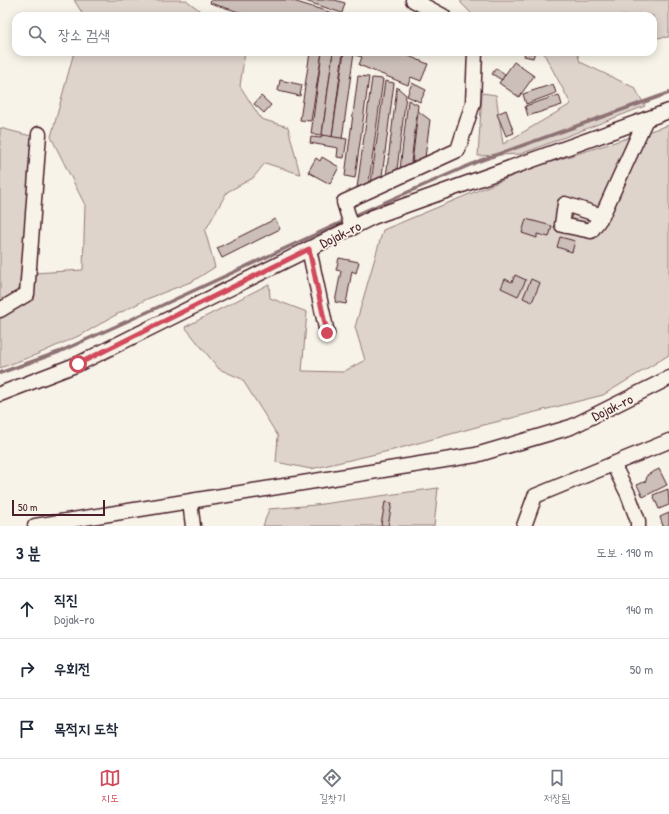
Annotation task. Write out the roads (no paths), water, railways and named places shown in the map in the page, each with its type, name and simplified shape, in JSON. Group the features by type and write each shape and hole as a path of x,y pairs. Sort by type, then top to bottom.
{"street":[{"path":"413,0 435,12"},
{"path":"352,228 344,202 458,150 473,103 475,56"},
{"name":"Dojak-ro","path":"0,394 78,364 373,217 669,110"},
{"path":"602,216 646,119"},
{"path":"0,310 27,294 39,134"},
{"path":"309,249 327,333"},
{"name":"Dojak-ro","path":"35,526 476,455 572,427 669,378"},
{"path":"524,526 535,496 669,441"},
{"path":"613,464 628,494 638,521 638,526"},
{"path":"190,502 193,526"}],"waterway":[{"path":"358,214 479,161 669,93"},
{"path":"0,373 59,352 340,223"}]}
